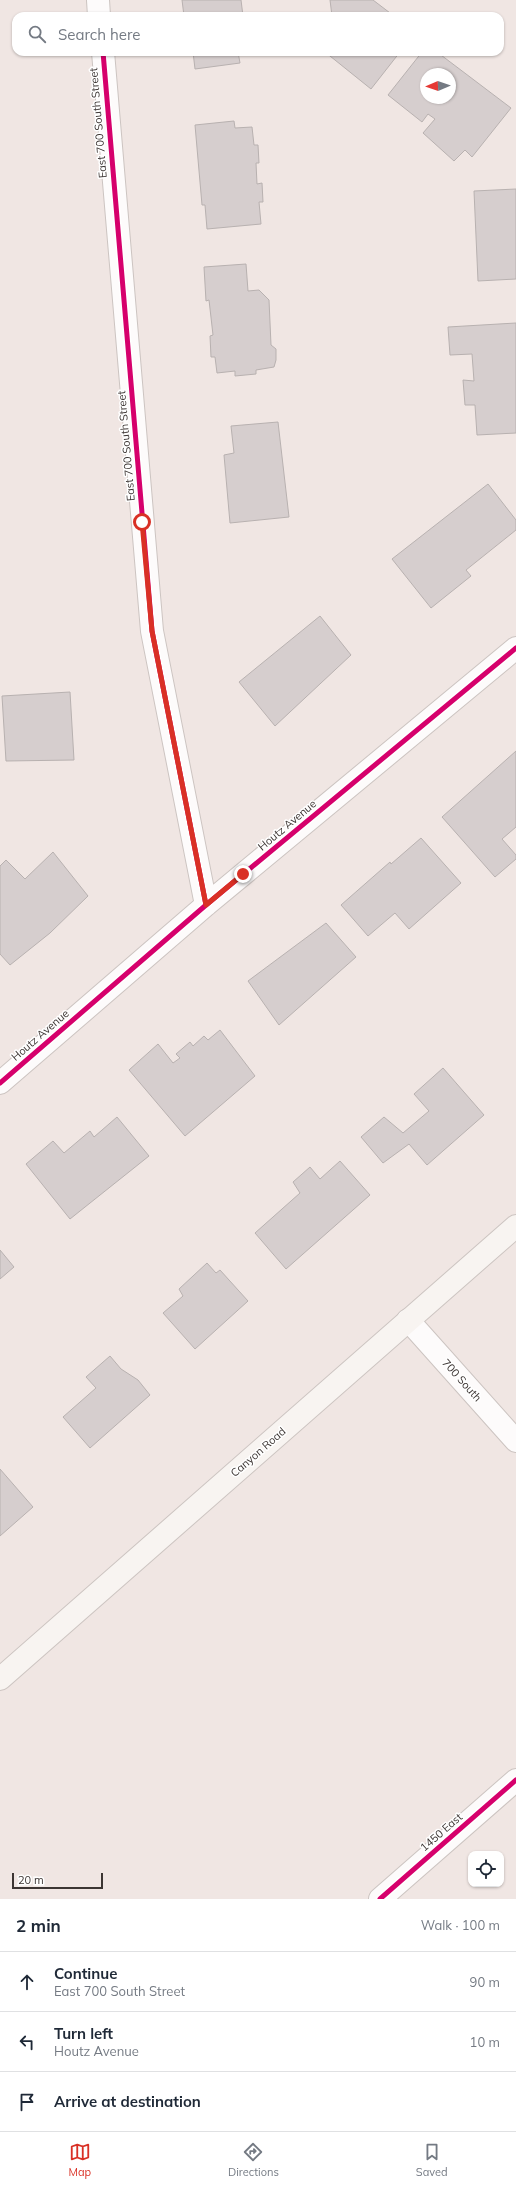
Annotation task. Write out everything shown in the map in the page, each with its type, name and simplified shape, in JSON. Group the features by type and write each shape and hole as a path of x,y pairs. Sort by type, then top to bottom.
{"main road":[{"name":"Canyon Road","path":"0,1679 516,1226"}],"street":[{"path":"98,0 100,12"},
{"name":"East 700 South Street","path":"102,56 152,631 206,905"},
{"name":"Houtz Avenue","path":"0,1083 206,905 516,648"},
{"name":"700 South","path":"408,1320 516,1441"},
{"name":"1450 East","path":"380,1899 516,1780"}],"building":[{"path":"182,0 241,0 242,12 184,12"},
{"path":"330,0 373,0 389,12 332,12"},
{"path":"193,56 239,56 240,63 195,69"},
{"path":"330,56 397,56 371,89"},
{"path":"419,56 442,56 511,108 472,157 465,150 454,161 423,133 435,119 428,114 422,122 388,95"},
{"path":"234,121 235,128 252,127 254,145 258,145 259,163 256,163 257,184 262,183 263,202 259,202 261,224 207,229 205,205 202,205 195,125"},
{"path":"516,189 516,279 478,281 474,191"},
{"path":"246,264 248,291 259,290 269,300 271,345 276,349 276,360 274,367 256,370 256,374 235,376 235,371 217,373 215,357 211,357 210,336 213,335 209,300 206,301 204,267"},
{"path":"516,323 516,433 477,435 475,405 465,405 463,380 474,381 472,354 450,355 448,327"},
{"path":"278,422 289,517 230,523 224,455 234,453 231,426"},
{"path":"488,484 516,520 516,530 466,570 471,576 431,608 392,559"},
{"path":"320,616 351,655 275,726 239,682"},
{"path":"70,692 74,760 6,761 2,696"},
{"path":"516,751 516,827 502,839 516,855 516,859 495,877 442,817"},
{"path":"421,838 461,883 409,929 395,913 368,936 341,905 390,862 391,864"},
{"path":"53,852 88,896 50,933 10,965 0,954 0,866 6,860 25,879"},
{"path":"326,923 356,957 279,1025 248,981"},
{"path":"220,1030 255,1076 185,1136 129,1070 158,1044 173,1063 180,1058 176,1054 190,1042 193,1046 204,1036 208,1040"},
{"path":"443,1068 484,1115 427,1165 409,1144 383,1163 361,1137 384,1117 403,1133 429,1111 414,1094"},
{"path":"117,1117 149,1156 70,1219 26,1164 53,1141 64,1153 90,1131 94,1137"},
{"path":"340,1161 370,1195 286,1269 255,1233 300,1193 293,1182 310,1167 320,1179"},
{"path":"0,1250 14,1267 0,1279"},
{"path":"207,1263 216,1273 220,1270 248,1301 195,1349 163,1313 183,1296 179,1289"},
{"path":"110,1356 121,1369 138,1380 150,1395 90,1448 63,1417 96,1388 86,1377"},
{"path":"0,1469 33,1507 0,1536"}],"cycle path":[{"path":"103,56 152,631 206,905"},
{"path":"0,1083 206,905 516,648"},
{"path":"380,1899 516,1780"}],"route":[{"path":"142,522 152,631 206,905 243,874"}]}
